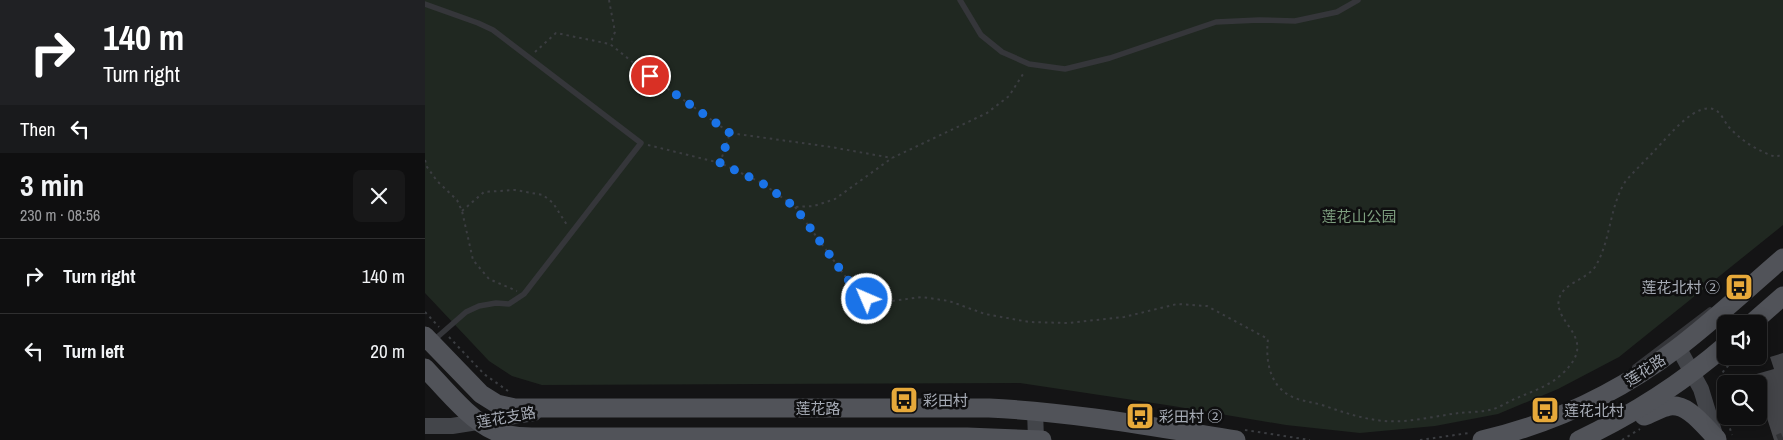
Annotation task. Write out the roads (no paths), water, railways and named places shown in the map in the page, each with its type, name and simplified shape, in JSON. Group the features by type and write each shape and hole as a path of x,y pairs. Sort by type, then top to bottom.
{"main road":[{"name":"莲花路","path":"1478,436 1540,423 1612,390 1657,363 1678,347 1783,258"},
{"path":"1761,315 1783,296"},
{"name":"莲花路","path":"428,339 481,394 489,400 515,408 989,408 1041,411 1236,440"},
{"path":"1678,347 1701,389 1722,438"},
{"name":"莲花路","path":"1579,440 1616,422 1657,397 1692,373 1717,352"},
{"name":"莲花路","path":"425,368 474,418 496,432 506,435 532,437 971,438 1042,440"},
{"name":"莲花支路","path":"468,381 472,395 474,418"},
{"path":"1616,422 1653,413 1665,407 1679,407 1722,438"},
{"name":"莲花支路","path":"425,426 452,426 461,421 474,418 560,408"},
{"path":"1035,440 1041,411"},
{"path":"1041,411 1047,440"}],"lane":[{"path":"960,0 981,35 1003,52 1029,64 1065,69 1110,58 1216,22 1259,20 1295,22 1337,12 1359,0"},
{"path":"425,4 493,30 641,144 523,294 509,304 496,303 479,306 466,312 428,339"},
{"path":"1722,303 1742,293"},
{"path":"1612,390 1641,362 1715,307"}],"tunnel":[{"path":"1778,440 1783,438"}],"place":[{"name":"莲花北村 ②","path":"1739,287"},
{"name":"彩田村","path":"904,400"},
{"name":"莲花北村","path":"1545,410"},
{"name":"彩田村 ②","path":"1140,416"}],"park label":[{"name":"莲花山公园","path":"1359,216"}]}
